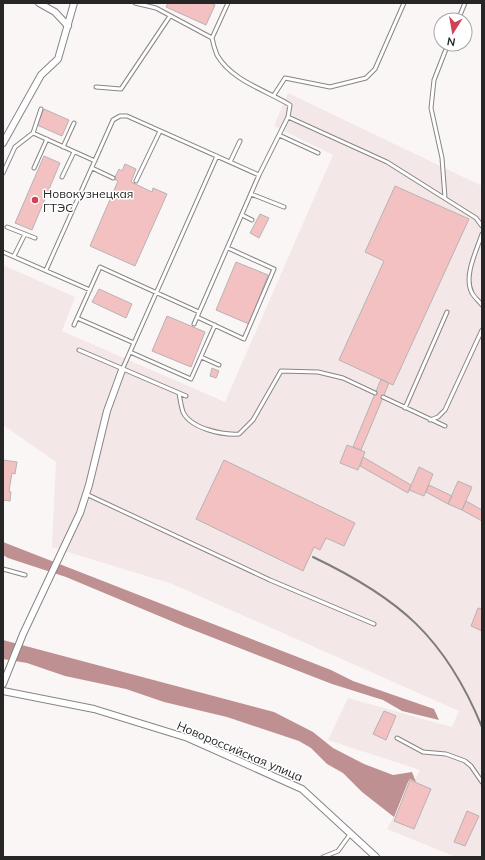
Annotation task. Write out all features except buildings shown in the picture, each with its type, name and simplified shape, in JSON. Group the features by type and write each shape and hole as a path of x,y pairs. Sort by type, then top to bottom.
{"street":[{"path":"39,3 55,12 68,26"},
{"path":"3,143 41,75 58,59 74,3"},
{"path":"3,684 23,634 50,580 80,513 106,411 122,370"},
{"name":"Новороссийская улица","path":"3,691 94,709 188,738 302,789 376,857"}],"lane":[{"path":"135,3 156,8 212,38 218,55 236,76 274,95 290,106 288,116 259,175 194,324"},
{"path":"156,8 158,3"},
{"path":"212,38 228,3"},
{"path":"274,95 285,78 330,87 366,78 375,69 404,3"},
{"path":"96,87 121,89 170,16"},
{"path":"445,52 434,80 431,108 442,158 445,198"},
{"path":"3,173 15,147 33,133 41,109"},
{"path":"46,270 113,120 120,116 127,116 259,175"},
{"path":"288,116 388,162 476,218 482,225"},
{"path":"63,146 74,123"},
{"path":"136,181 160,131"},
{"path":"33,133 95,161"},
{"path":"279,135 318,153"},
{"path":"34,168 47,139"},
{"path":"230,162 240,141"},
{"path":"62,177 74,152"},
{"path":"122,370 217,156"},
{"path":"92,168 113,178"},
{"path":"251,194 284,207"},
{"path":"242,215 252,220"},
{"path":"7,226 35,238"},
{"path":"14,256 25,234"},
{"path":"482,234 469,276 469,285 472,293 482,305"},
{"path":"197,317 244,339 274,270 228,248"},
{"path":"3,252 90,290"},
{"path":"74,325 100,267 199,312"},
{"path":"405,408 447,312"},
{"path":"77,318 134,343"},
{"path":"130,352 191,379 215,325"},
{"path":"430,420 438,417 445,410 482,330"},
{"path":"79,350 122,370 186,396"},
{"path":"200,358 219,365"},
{"path":"179,393 184,412 191,422 214,432 229,435 239,434 253,420 281,371 318,372 343,378 375,393"},
{"path":"383,397 445,426"},
{"path":"86,494 270,580 374,624"},
{"path":"3,569 25,575"},
{"path":"397,738 423,752 446,754 465,761 471,766 482,782"},
{"path":"323,857 338,851 351,833"}],"shaded area":[{"path":"288,93 482,186 482,857 456,857 387,829 420,770 328,740 348,698 452,727 459,711 172,584 52,547 56,462 3,425 3,265 75,297 62,331 225,402 333,155 274,126"},
{"path":"3,542 331,670 353,681 434,709 439,720 402,711 383,700 332,684 183,626 66,577 8,558 3,555"},
{"path":"3,640 274,712 313,732 333,748 364,764 393,775 412,772 416,782 410,779 408,782 394,817 362,792 343,773 327,764 311,748 299,741 227,717 164,702 126,689 65,676 27,663 3,659"}],"railway":[{"path":"313,557 370,588 395,605 416,624 435,644 452,668 468,696 482,727"}],"place":[{"name":"Новокузнецкая ГТЭС","path":"35,200"}]}
